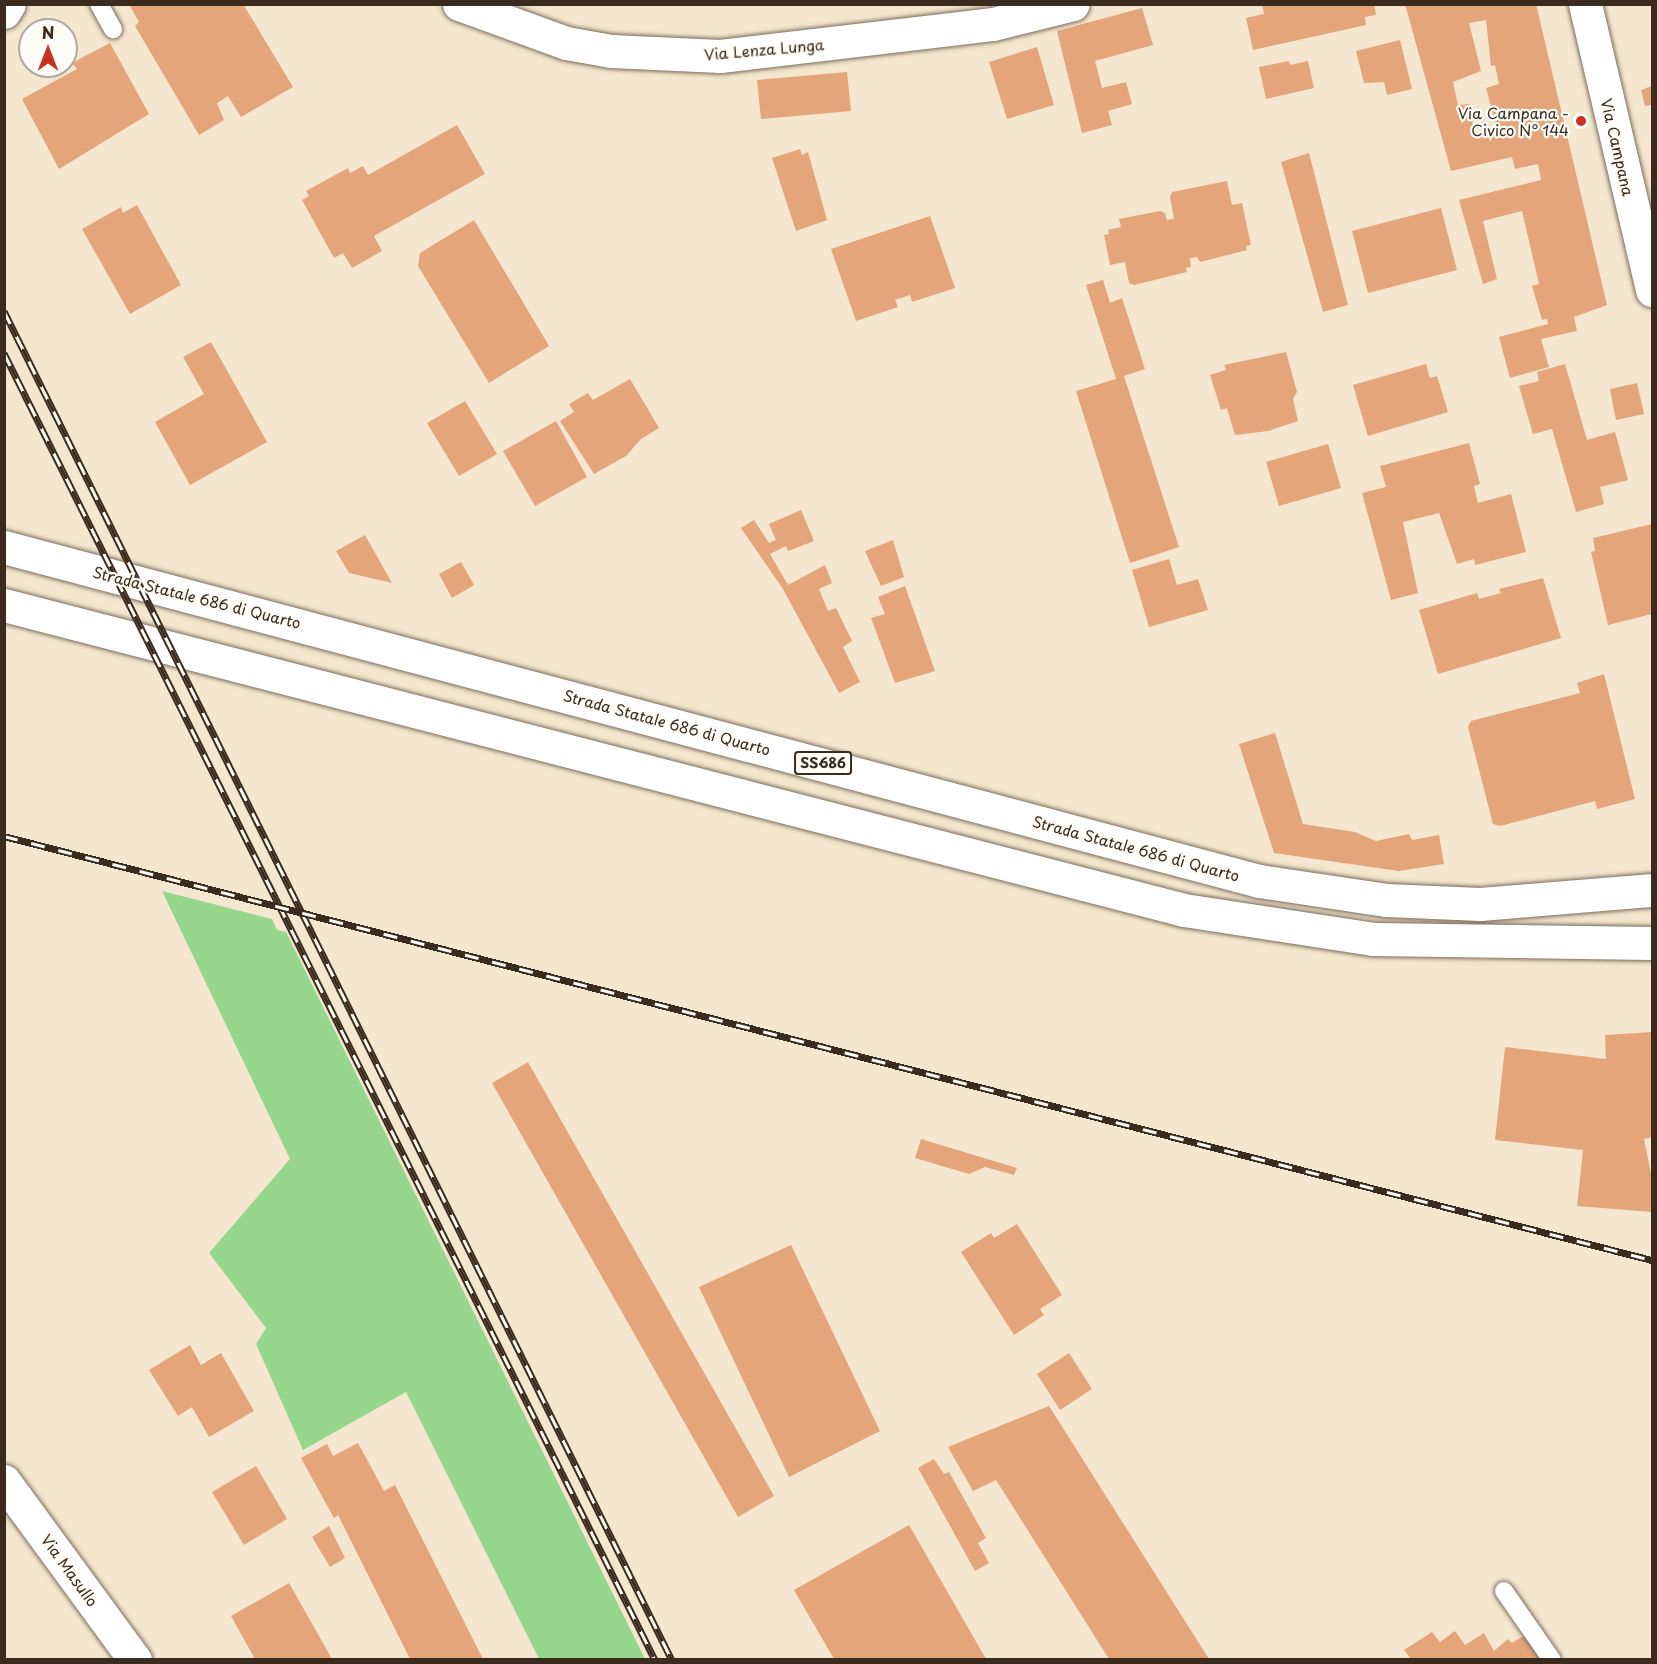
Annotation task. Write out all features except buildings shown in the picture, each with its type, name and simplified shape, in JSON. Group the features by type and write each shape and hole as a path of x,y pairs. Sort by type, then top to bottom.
{"main road":[{"path":"4,12 9,4"},
{"name":"Via Lenza Lunga","path":"459,4 566,43 611,51 720,56 993,24 1073,4"},
{"name":"Via Campana","path":"1585,4 1653,290"},
{"name":"Strada Statale 686 di Quarto","path":"4,548 1259,881 1386,900 1480,904 1653,891"},
{"path":"4,605 1184,910 1373,939 1653,943"},
{"name":"Via Masullo","path":"4,1481 135,1659"}],"lane":[{"path":"99,4 113,29"},
{"path":"1504,1591 1552,1659"}],"green space":[{"path":"162,891 272,919 277,930 286,932 645,1659 539,1659 406,1392 303,1450 256,1344 266,1328 209,1253 290,1159"}],"railway":[{"path":"4,311 672,1660"},
{"path":"4,353 655,1660"},
{"path":"4,836 1652,1260"}],"place":[{"name":"Via Campana - Civico N° 144","path":"1581,121"}]}
